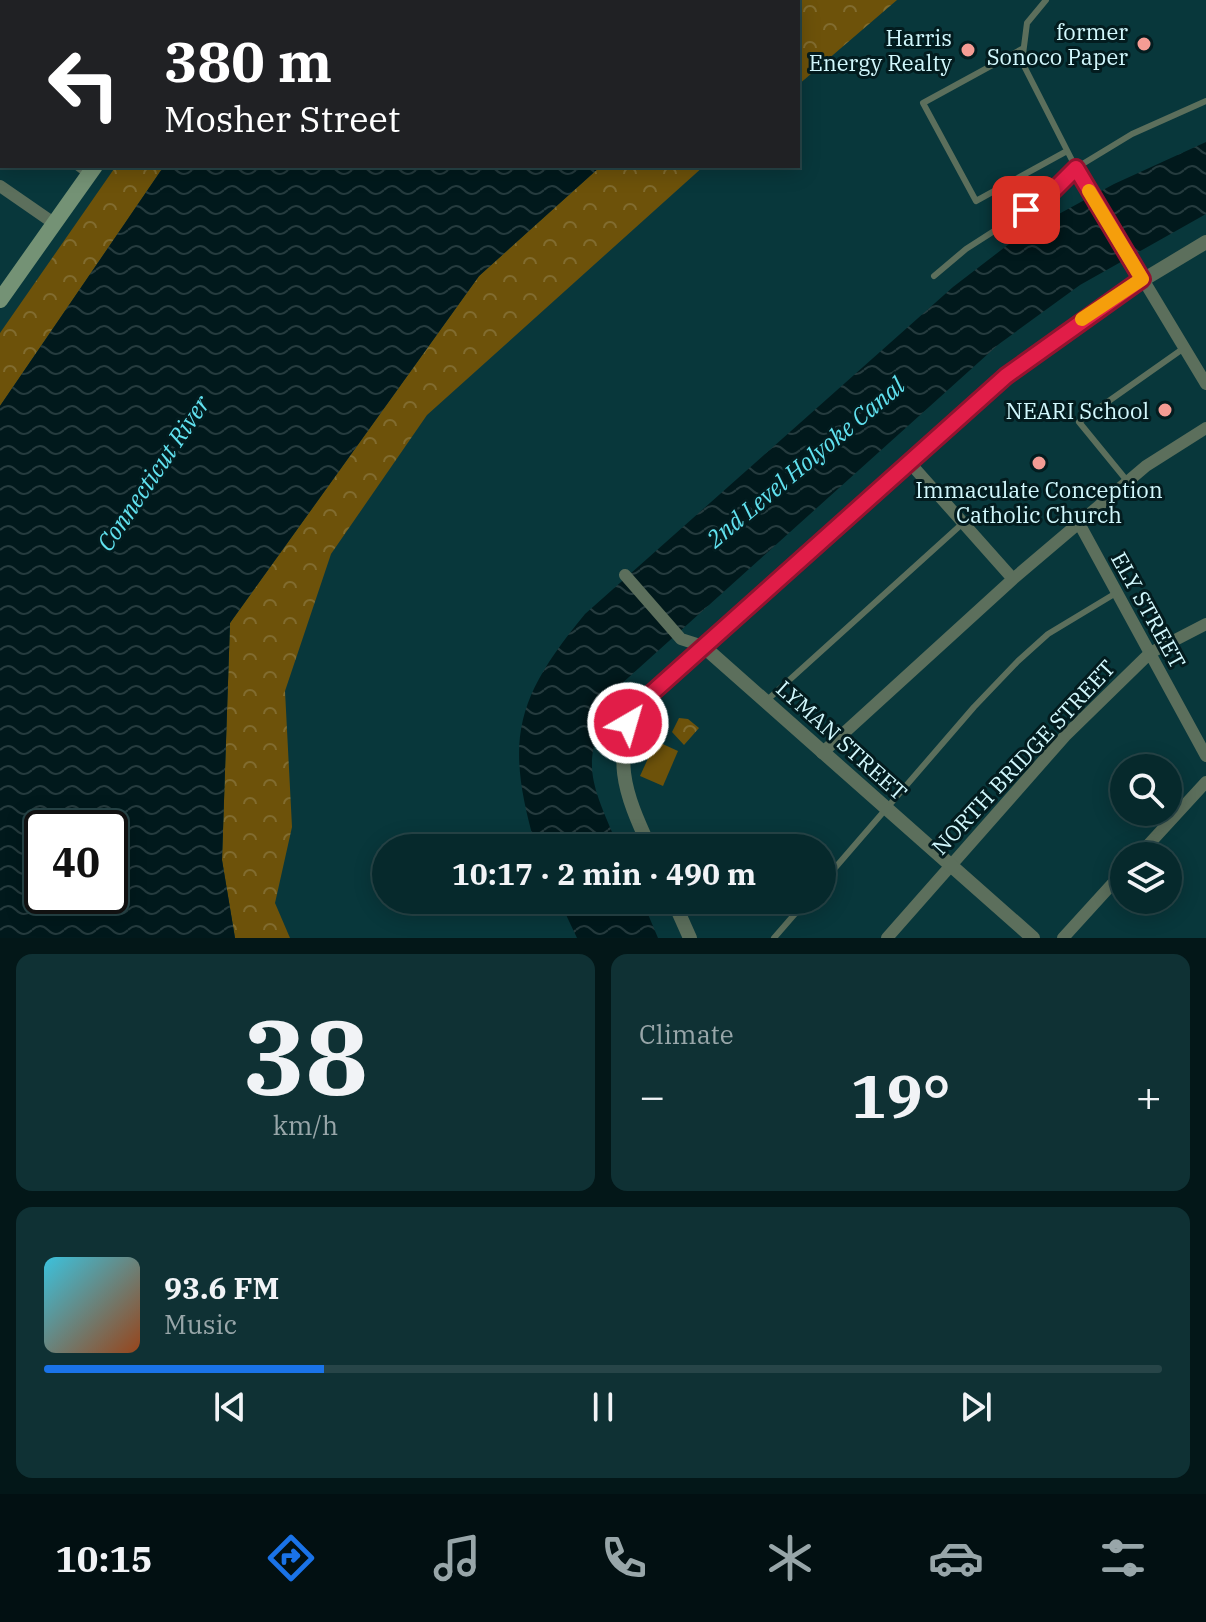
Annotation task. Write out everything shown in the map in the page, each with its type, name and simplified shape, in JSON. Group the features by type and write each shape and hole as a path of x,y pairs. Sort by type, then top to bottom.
{"main road":[{"path":"0,300 55,224 86,169"}],"street":[{"path":"1076,168 1206,384"},
{"path":"0,186 55,224"},
{"path":"645,834 623,775 628,723 644,700 1006,376 1142,279 1206,242"},
{"path":"822,753 1013,579 1146,466 1206,428"},
{"path":"909,462 1013,579"},
{"name":"ELY STREET","path":"1080,525 1206,756"},
{"name":"LYMAN STREET","path":"625,575 678,635 703,646 1033,938"},
{"name":"NORTH BRIDGE STREET","path":"887,938 1065,736 1150,653 1206,624"},
{"path":"1151,842 1206,782"},
{"path":"1063,938 1110,886"},
{"path":"679,914 690,938"}],"lane":[{"path":"1046,0 1027,23 1022,62 1076,168"},
{"path":"1022,49 923,103 976,201 1067,151"},
{"path":"934,276 966,249 1047,197 1076,168 1132,134 1206,101"},
{"path":"1128,482 1079,422 1184,348"},
{"path":"765,702 963,523"},
{"path":"836,867 1018,661 1048,634 1117,593"},
{"path":"774,938 795,914"}],"green space":[{"path":"800,0 897,0 800,83"},
{"path":"115,168 163,168 0,406 0,333"},
{"path":"599,168 702,168 427,415 331,554 285,691 292,827 275,903 290,938 235,938 222,860 230,623 479,276"},
{"path":"679,718 688,719 699,728 684,745 672,732"},
{"path":"656,741 678,751 663,786 640,776"}],"water":[{"name":"2nd Level Holyoke Canal","path":"1206,142 1206,214 1080,285 999,344 619,686 598,733 592,767 594,783 613,834 532,834 521,778 519,750 522,723 543,672 585,614 953,287 1022,234 1114,184"},
{"name":"Connecticut River","path":"163,168 599,168 479,276 230,623 222,860 235,938 0,938 0,406"},
{"path":"566,914 648,914 658,938 577,938"}],"slow traffic":[{"path":"1082,319 1142,279 1089,191"}],"place":[{"name":"former Sonoco Paper","path":"1144,44"},
{"name":"Harris Energy Realty","path":"968,50"},
{"name":"NEARI School","path":"1165,410"},
{"name":"Immaculate Conception Catholic Church","path":"1039,463"}],"route":[{"path":"628,723 644,700 1006,376 1057,336 1142,279 1076,168 1047,197 1026,210"}]}
